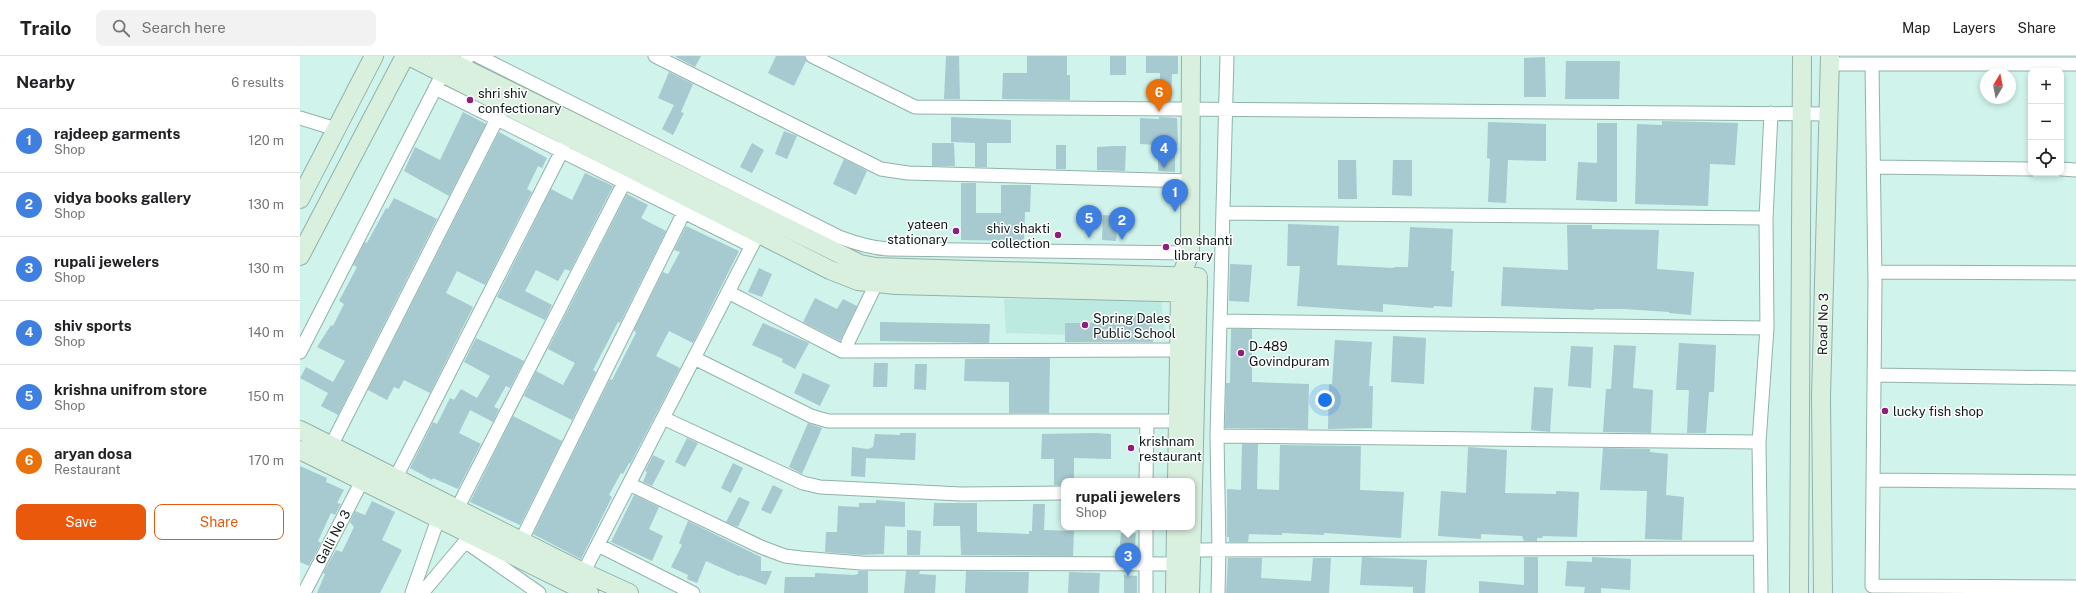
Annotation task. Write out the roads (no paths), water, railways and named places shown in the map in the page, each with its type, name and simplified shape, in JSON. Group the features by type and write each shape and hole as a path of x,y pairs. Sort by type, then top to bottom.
{"street":[{"path":"300,199 374,56"},
{"path":"300,256 404,56"},
{"path":"409,56 450,69 860,264 876,267 1189,284"},
{"path":"478,56 856,244 873,248 888,249 1190,253"},
{"path":"655,56 881,169 913,174 1190,181"},
{"path":"812,56 915,107 1225,108 1828,114"},
{"path":"1191,56 1189,284 1191,478"},
{"path":"1218,593 1220,550 1217,436 1226,56"},
{"name":"Road No 3","path":"1799,593 1802,56"},
{"path":"1830,60 1872,64 2076,64"},
{"name":"Road No 3","path":"1824,593 1821,398 1830,60"},
{"path":"1872,64 1875,272 1872,589 2076,587"},
{"path":"450,69 500,112 755,239 858,281 876,284 1189,284"},
{"path":"300,352 450,69"},
{"path":"331,446 500,112"},
{"path":"1761,593 1759,442 1768,328 1766,218 1771,113"},
{"path":"300,118 336,129"},
{"path":"392,486 565,145"},
{"path":"1873,167 2028,169"},
{"path":"2064,170 2076,170"},
{"path":"458,509 628,176"},
{"path":"521,541 687,205"},
{"path":"1223,213 1766,218"},
{"path":"580,586 598,545 755,239"},
{"path":"1875,272 2076,273"},
{"path":"848,342 876,284"},
{"path":"1177,478 1179,350 1189,284"},
{"path":"728,292 842,351 1179,350"},
{"path":"1220,321 1768,328"},
{"path":"694,358 811,416 828,421 1178,421"},
{"path":"1874,375 2076,378"},
{"path":"663,418 803,483 820,487 961,494 1061,493"},
{"path":"1146,478 1147,421"},
{"path":"300,430 331,446 392,486 438,519 473,533 580,586 629,593"},
{"path":"1217,436 1759,442"},
{"path":"300,450 362,481 392,486 458,509 473,533 539,593"},
{"path":"1873,480 2076,482"},
{"name":"Galli No 3","path":"304,593 362,481"},
{"path":"629,484 761,547 793,557 861,563 1175,564"},
{"path":"412,593 438,519"},
{"path":"1146,530 1146,593"},
{"path":"1175,593 1176,530"},
{"path":"1190,593 1192,530"},
{"path":"473,533 521,541 580,586"},
{"path":"422,593 473,533"},
{"path":"598,545 693,593"},
{"path":"1191,550 1760,548"}],"place":[{"name":"shri shiv confectionary","path":"470,100"},
{"name":"aryan dosa","path":"1159,112"},
{"name":"shiv sports","path":"1164,168"},
{"name":"rajdeep garments","path":"1175,212"},
{"name":"yateen stationary","path":"956,231"},
{"name":"shiv shakti collection","path":"1058,235"},
{"name":"krishna unifrom store","path":"1089,238"},
{"name":"vidya books gallery","path":"1122,240"},
{"name":"om shanti library","path":"1166,247"},
{"name":"Spring Dales Public School","path":"1085,325"},
{"name":"D-489 Govindpuram","path":"1241,353"},
{"name":"lucky fish shop","path":"1885,411"},
{"name":"krishnam restaurant","path":"1131,448"},
{"name":"rupali jewelers","path":"1128,576"}]}
